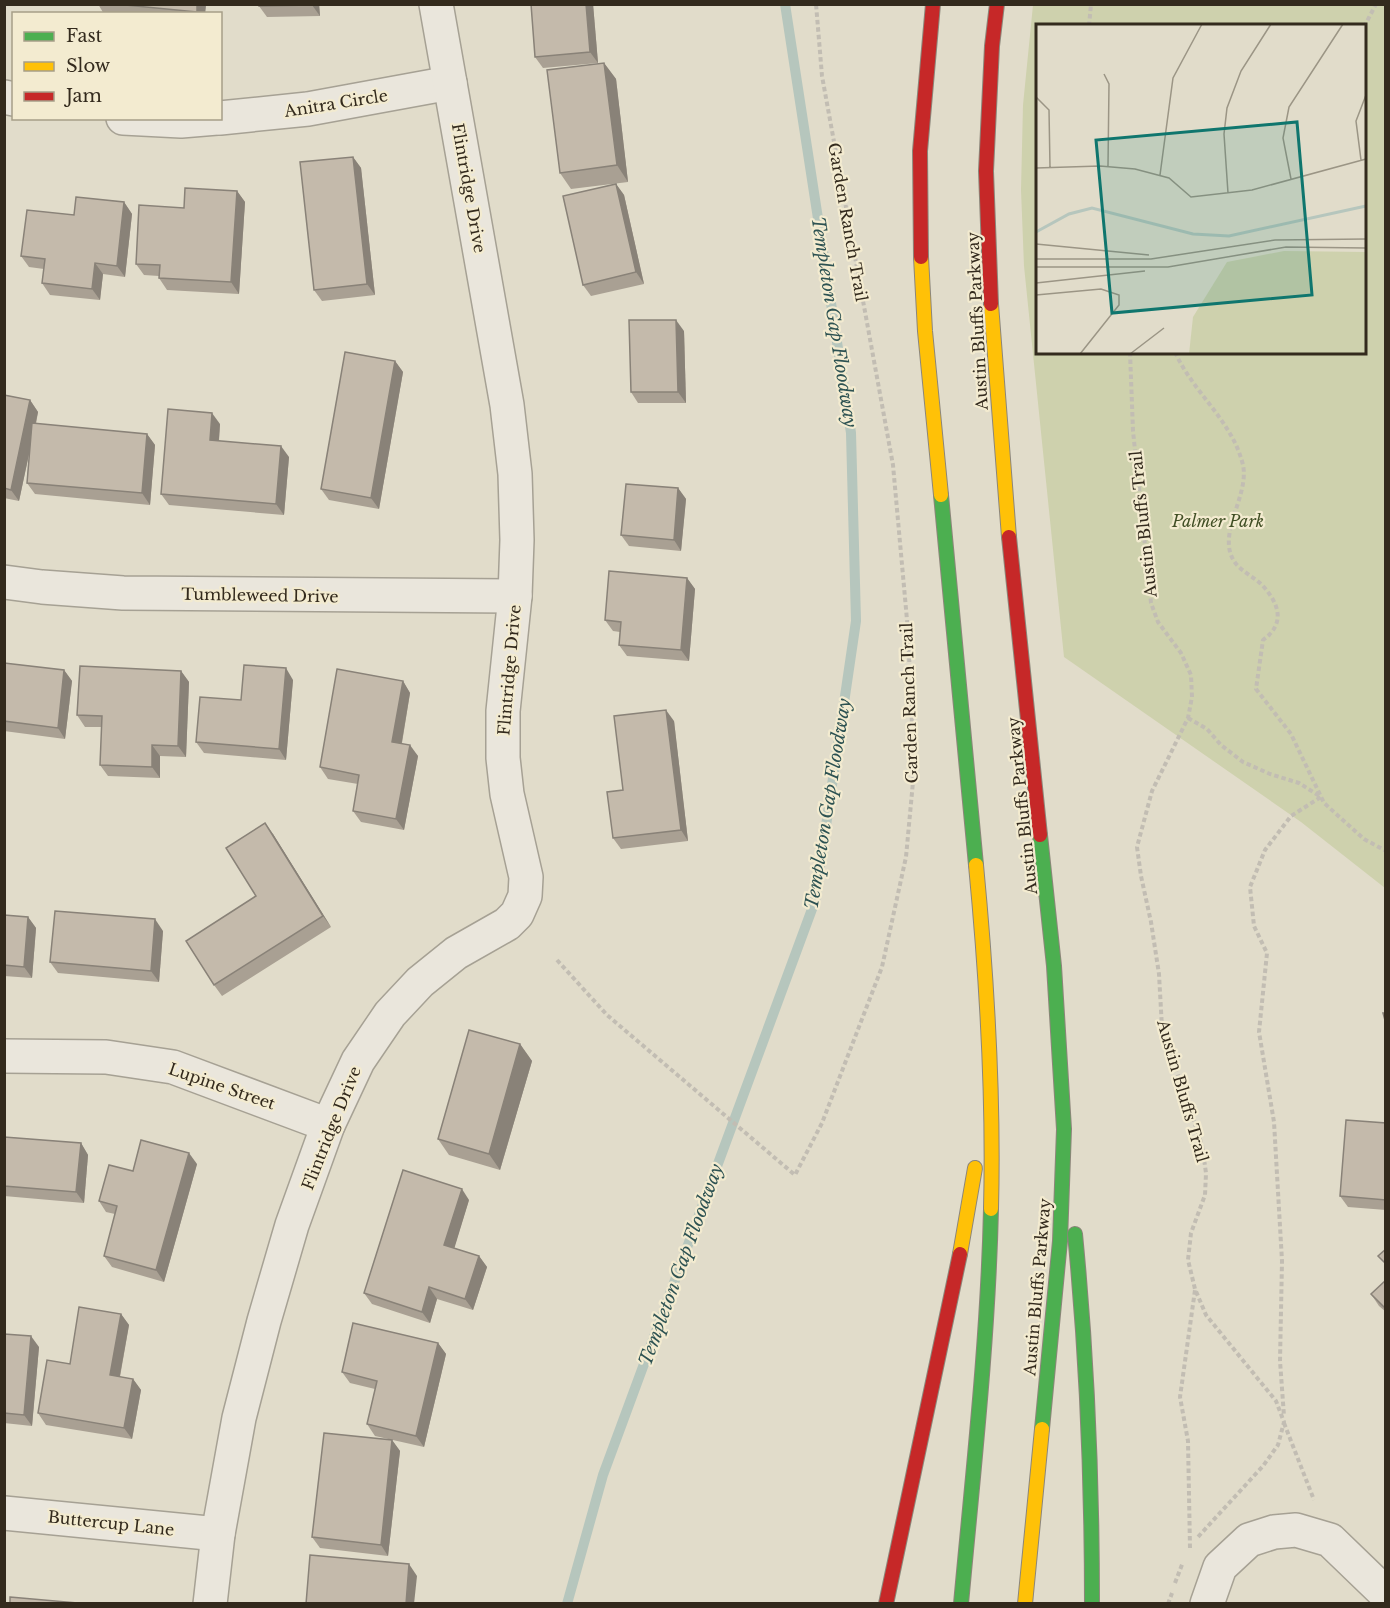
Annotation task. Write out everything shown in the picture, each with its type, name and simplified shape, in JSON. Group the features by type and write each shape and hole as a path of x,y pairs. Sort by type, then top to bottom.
{"main road":[{"path":"933,4 920,151 921,252 925,331 987,985 993,1143 990,1257 961,1604"},
{"name":"Austin Bluffs Parkway","path":"997,4 992,46 986,171 991,312 1011,555 1054,966 1064,1129 1059,1241 1025,1604"},
{"path":"886,1604 965,1229 991,1066"},
{"path":"1064,1129 1082,1304 1092,1488 1092,1604"}],"street":[{"name":"Flintridge Drive","path":"210,1604 218,1534 239,1418 292,1225 328,1125 358,1061 390,1014 420,982 456,953 507,924 517,914 525,896 526,877 507,794 503,758 503,711 515,596 517,540 515,474 507,405 436,4"},
{"name":"Anitra Circle","path":"222,118 308,109 450,83"},
{"name":"Anitra Circle","path":"162,120 194,120"},
{"name":"Tumbleweed Drive","path":"4,582 123,593 515,596"},
{"name":"Lupine Street","path":"4,1056 106,1057 172,1067 328,1125"},
{"name":"Buttercup Lane","path":"4,1513 218,1534"},
{"path":"1207,1604 1220,1567 1249,1540 1274,1532 1296,1530 1330,1540 1386,1594"}],"path":[{"name":"Garden Ranch Trail","path":"557,960 607,1015 795,1175 822,1123 882,967 906,857 914,771 908,631 893,465 822,76 816,4"},
{"path":"1089,24 1091,4"},
{"path":"1366,25 1376,4"},
{"name":"Austin Bluffs Trail","path":"1130,354 1133,431 1151,603 1158,622 1181,653 1191,675 1192,697 1188,718 1152,791 1137,847 1152,922 1159,974 1162,1028 1202,1145 1206,1173 1205,1195 1191,1233 1188,1260 1195,1289 1206,1315 1276,1401 1284,1422"},
{"path":"1176,354 1183,370 1234,438 1244,468 1241,495 1229,535 1231,554 1239,569 1263,586 1276,606 1279,620 1273,633 1263,640 1256,689 1291,734 1324,803 1364,839 1386,851"},
{"path":"1188,718 1207,729 1221,745 1242,762 1299,783 1321,797"},
{"path":"1321,797 1291,816 1265,850 1250,886 1254,926 1268,953 1259,1032 1275,1134 1282,1261 1280,1361 1284,1422 1330,1540"},
{"path":"1195,1289 1180,1397 1188,1441 1190,1549 1198,1536 1263,1466 1278,1445 1284,1422"},
{"path":"1168,1604 1185,1558"}],"green space":[{"name":"Palmer Park","path":"1033,5 1385,5 1385,888 1301,822 1064,657 1024,266 1021,190 1023,105"}],"building":[{"path":"115,4 197,4 197,12"},
{"path":"259,4 312,4 312,5 259,6"},
{"path":"531,4 586,4 590,52 535,57"},
{"path":"604,63 617,165 560,173 547,70"},
{"path":"353,157 367,284 314,290 300,162"},
{"path":"616,184 636,272 583,285 563,196"},
{"path":"185,188 237,191 231,282 159,278 160,265 136,264 139,205 184,208"},
{"path":"76,197 124,202 117,266 95,263 92,289 42,283 45,259 21,256 27,210 74,215"},
{"path":"629,320 676,320 678,392 631,392"},
{"path":"345,352 395,361 371,498 321,489"},
{"path":"4,395 30,400 11,490 4,488"},
{"path":"168,409 212,413 210,440 281,446 276,504 161,494"},
{"path":"32,423 147,434 142,493 27,483"},
{"path":"626,484 678,488 674,540 621,535"},
{"path":"609,571 687,578 681,650 619,645 621,622 605,620"},
{"path":"4,663 64,670 58,728 4,721"},
{"path":"244,665 286,668 279,749 196,742 200,697 241,700"},
{"path":"80,666 181,671 178,746 152,745 152,767 100,765 102,716 77,715"},
{"path":"337,669 403,681 392,742 410,745 396,819 353,811 359,775 320,767"},
{"path":"666,710 681,830 613,838 607,792 623,790 614,716"},
{"path":"265,823 323,916 214,985 186,941 256,896 226,848"},
{"path":"55,911 155,919 151,971 50,962"},
{"path":"4,915 28,917 24,967 4,965"},
{"path":"469,1030 520,1044 489,1154 438,1139"},
{"path":"1346,1120 1386,1123 1386,1200 1340,1196"},
{"path":"4,1137 81,1143 76,1192 4,1186"},
{"path":"141,1140 189,1153 156,1270 104,1256 117,1206 99,1201 109,1165 133,1171"},
{"path":"403,1170 462,1189 444,1245 479,1256 465,1299 429,1287 422,1312 364,1293"},
{"path":"1386,1249 1386,1264 1378,1256"},
{"path":"1386,1280 1386,1309 1371,1294"},
{"path":"79,1307 121,1314 110,1375 133,1379 124,1428 38,1413 47,1360 70,1364"},
{"path":"353,1323 438,1343 416,1436 367,1424 377,1381 342,1372"},
{"path":"4,1334 31,1336 24,1415 4,1413"},
{"path":"324,1433 392,1440 381,1545 312,1537"},
{"path":"310,1555 409,1564 406,1604 306,1604"},
{"path":"10,1597 89,1604 10,1604"}],"waterway":[{"name":"Templeton Gap Floodway","path":"567,1604 603,1475 815,901 856,621 851,433 785,4"}],"traffic: fast":[{"path":"941,495 976,865"},
{"path":"1040,835 1054,966 1064,1129 1060,1241 1042,1429"},
{"path":"961,1604 983,1357 991,1209"},
{"path":"1075,1234 1088,1419 1092,1604"}],"traffic: slow":[{"path":"921,257 925,331 941,495"},
{"path":"991,304 1009,537"},
{"path":"976,865 989,1037 991,1209"},
{"path":"960,1254 975,1168"},
{"path":"1025,1604 1042,1429"}],"traffic: jam":[{"path":"921,257 920,151 933,4"},
{"path":"991,304 986,171 992,46 997,4"},
{"path":"1009,537 1040,835"},
{"path":"886,1604 960,1254"}]}
